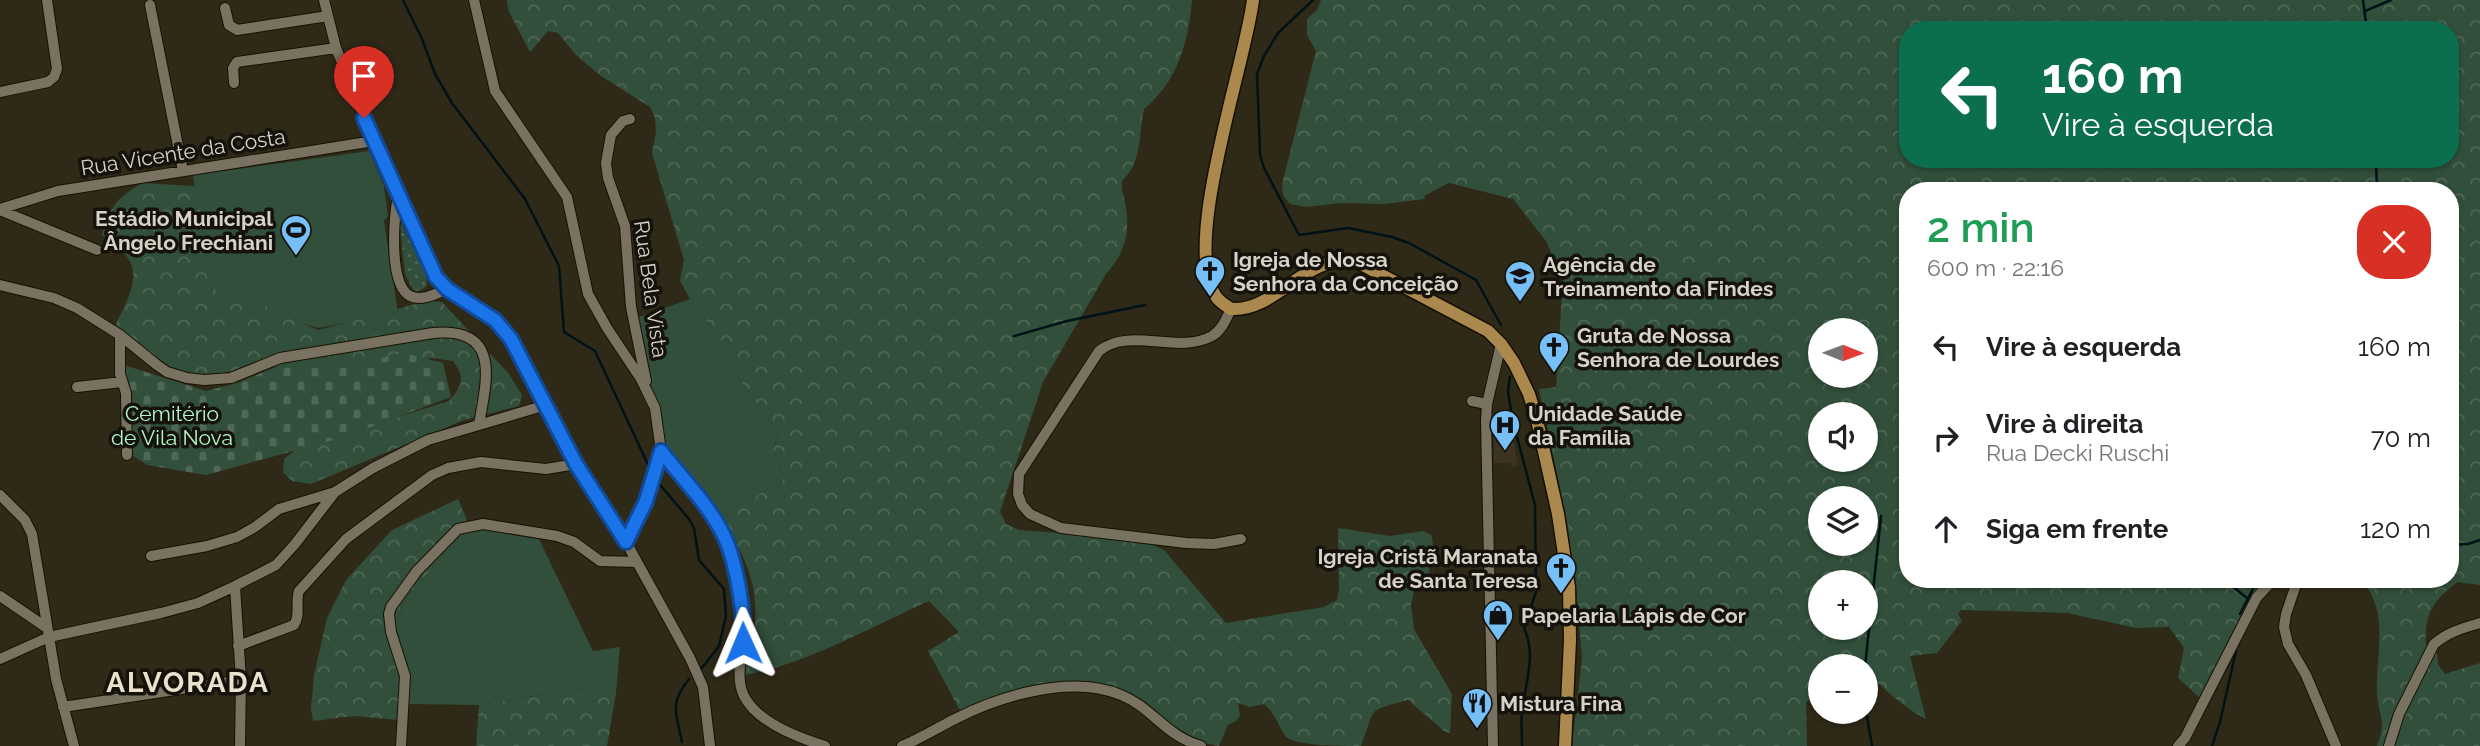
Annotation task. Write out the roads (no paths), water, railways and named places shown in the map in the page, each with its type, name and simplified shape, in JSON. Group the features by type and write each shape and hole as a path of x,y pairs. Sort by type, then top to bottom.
{"main road":[{"path":"1253,0 1249,30 1213,179 1205,253 1214,294 1231,309 1250,308 1324,263 1339,259 1360,262 1480,325 1501,344 1519,373 1537,421 1563,541 1569,587 1570,640 1565,746"}],"street":[{"path":"0,92 48,82 54,77 57,69 47,0"},
{"path":"324,0 336,48 373,141 432,269 447,289 495,320 515,345 576,464 626,542 703,687 710,746"},
{"path":"474,0 495,91 505,110 568,197 588,294 655,408 661,451 652,482 626,542"},
{"path":"150,5 183,171"},
{"path":"225,8 229,25 237,30 328,16"},
{"path":"234,83 233,68 237,62 336,48"},
{"name":"Rua Bela Vista","path":"630,119 623,121 611,135 606,163 608,178 625,226 632,307 648,392"},
{"name":"Rua Vicente da Costa","path":"0,210 58,191 373,141"},
{"path":"398,195 394,240 404,291 416,298 447,289"},
{"path":"0,210 97,250"},
{"path":"0,285 54,298 77,308 120,335 167,372 187,379 231,377 281,358 433,333 458,334 472,340 484,353 487,377 479,425"},
{"path":"1231,309 1222,327 1213,335 1200,340 1121,343 1099,351 1019,474 1018,494 1022,505 1030,514 1060,528 1214,544 1241,539"},
{"path":"120,335 122,382 126,393 127,455"},
{"path":"1493,746 1487,404 1501,344"},
{"path":"77,387 122,382"},
{"path":"1472,401 1487,404"},
{"path":"151,556 207,546 237,537 279,509 335,492 395,455 428,440 546,405"},
{"path":"661,451 704,504 723,533 741,599 744,623 740,682 746,699 769,720 825,746"},
{"path":"238,646 294,625 298,619 296,601 299,591 346,539 432,475 449,468 481,462 546,469 576,464"},
{"path":"0,659 48,633 161,613 198,603 235,586 276,565 335,492"},
{"path":"0,495 25,520 32,534 62,707 73,746"},
{"path":"401,746 405,676 388,614 402,590 458,529 483,524 557,536 574,542 600,561 636,562"},
{"path":"235,586 241,680 240,746"},
{"path":"2178,746 2185,738 2257,597 2266,588"},
{"path":"2295,588 2284,627 2288,643 2306,675 2336,746"},
{"path":"0,597 48,633"},
{"path":"2389,746 2399,714 2434,644 2443,636 2480,622"},
{"path":"62,707 241,680"},
{"path":"902,746 956,718 1003,699 1052,688 1084,688 1120,694 1146,710 1170,732 1201,746"}],"waterway":[{"path":"403,0 435,74 452,103 525,199 559,266 564,332 595,351 651,471"},
{"path":"1313,0 1278,33 1257,74 1260,155 1264,168 1299,235 1348,228 1409,243 1476,280 1501,325"},
{"path":"2363,0 2366,21"},
{"path":"2365,11 2391,0"},
{"path":"2376,168 2377,182"},
{"path":"1014,336 1067,321 1145,305"},
{"path":"1510,377 1508,391 1512,418 1535,505 1536,592 1524,628 1530,659 1522,712 1522,746"},
{"path":"656,480 689,519 694,528 699,560 724,589 726,616 719,646 702,668"},
{"path":"1866,654 1881,516"},
{"path":"2459,544 2480,540"},
{"path":"2234,588 2247,598"},
{"path":"2240,614 2253,588"},
{"path":"2212,746 2236,651"},
{"path":"682,742 676,702 689,679"},
{"path":"1868,724 1872,746"}],"place":[{"name":"Estádio Municipal Ângelo Frechiani","path":"296,257"},
{"name":"Igreja de Nossa Senhora da Conceição","path":"1210,298"},
{"name":"Agência de Treinamento da Findes","path":"1520,303"},
{"name":"Gruta de Nossa Senhora de Lourdes","path":"1554,374"},
{"name":"Unidade Saúde da Família","path":"1505,452"},
{"name":"Igreja Cristã Maranata de Santa Teresa","path":"1561,595"},
{"name":"Papelaria Lápis de Cor","path":"1498,642"},
{"name":"Mistura Fina","path":"1477,730"}],"district":[{"name":"ALVORADA","path":"188,682"}],"park label":[{"name":"Cemitério de Vila Nova","path":"172,425"}]}
